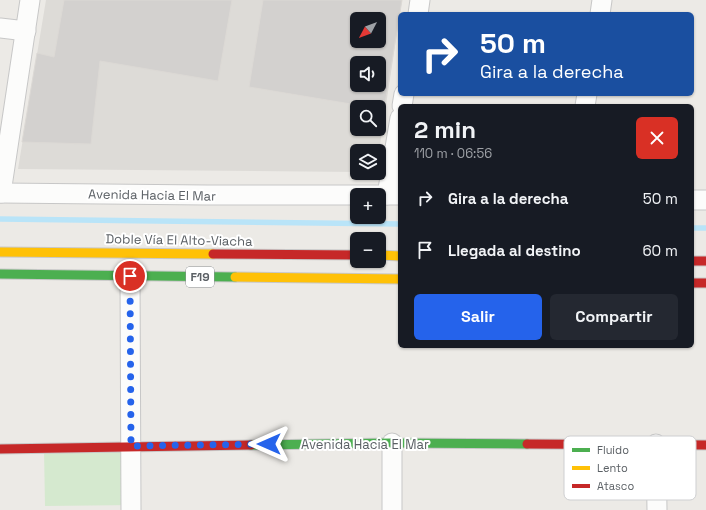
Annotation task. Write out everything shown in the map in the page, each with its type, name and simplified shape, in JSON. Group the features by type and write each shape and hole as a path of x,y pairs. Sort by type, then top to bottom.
{"main road":[{"name":"Doble Vía El Alto-Viacha","path":"0,252 350,255"},
{"path":"386,255 398,256"},
{"path":"694,260 706,261"},
{"name":"F19","path":"0,274 398,280"},
{"path":"694,283 706,283"},
{"name":"Avenida Hacia El Mar","path":"0,448 392,443 564,444"},
{"name":"Avenida Hacia El Mar","path":"696,445 706,445"}],"street":[{"path":"1,193 30,0"},
{"path":"418,12 420,0"},
{"path":"600,12 602,0"},
{"path":"0,28 26,31"},
{"path":"393,195 398,140"},
{"name":"Avenida Hacia El Mar","path":"1,193 207,196 393,195"},
{"path":"694,200 706,200"},
{"path":"130,276 131,510"},
{"path":"392,443 392,510"},
{"path":"657,500 657,510"}],"shaded area":[{"path":"46,0 402,0 400,12 398,12 398,26 386,105 386,100 350,100 350,136 381,136 380,144 350,144 350,172 18,169"}],"green space":[{"path":"135,449 136,505 45,506 44,450"}],"building":[{"path":"64,0 232,0 218,81 100,61 91,144 22,142 37,53 54,57"},
{"path":"263,0 402,0 400,12 398,12 398,24 386,100 350,100 350,104 249,87"}],"waterway":[{"path":"0,219 398,224"},
{"path":"694,228 706,228"}],"traffic: fast":[{"path":"0,274 235,277"},
{"path":"251,445 392,443 527,444"}],"traffic: slow":[{"path":"0,252 213,254"},
{"path":"386,255 398,256"},
{"path":"235,277 398,279"}],"traffic: jam":[{"path":"213,254 350,255"},
{"path":"694,261 706,261"},
{"path":"694,283 706,283"},
{"path":"527,444 564,444"},
{"path":"0,449 251,445"},
{"path":"696,445 706,445"}],"route":[{"path":"130,276 131,446 269,444"}]}
